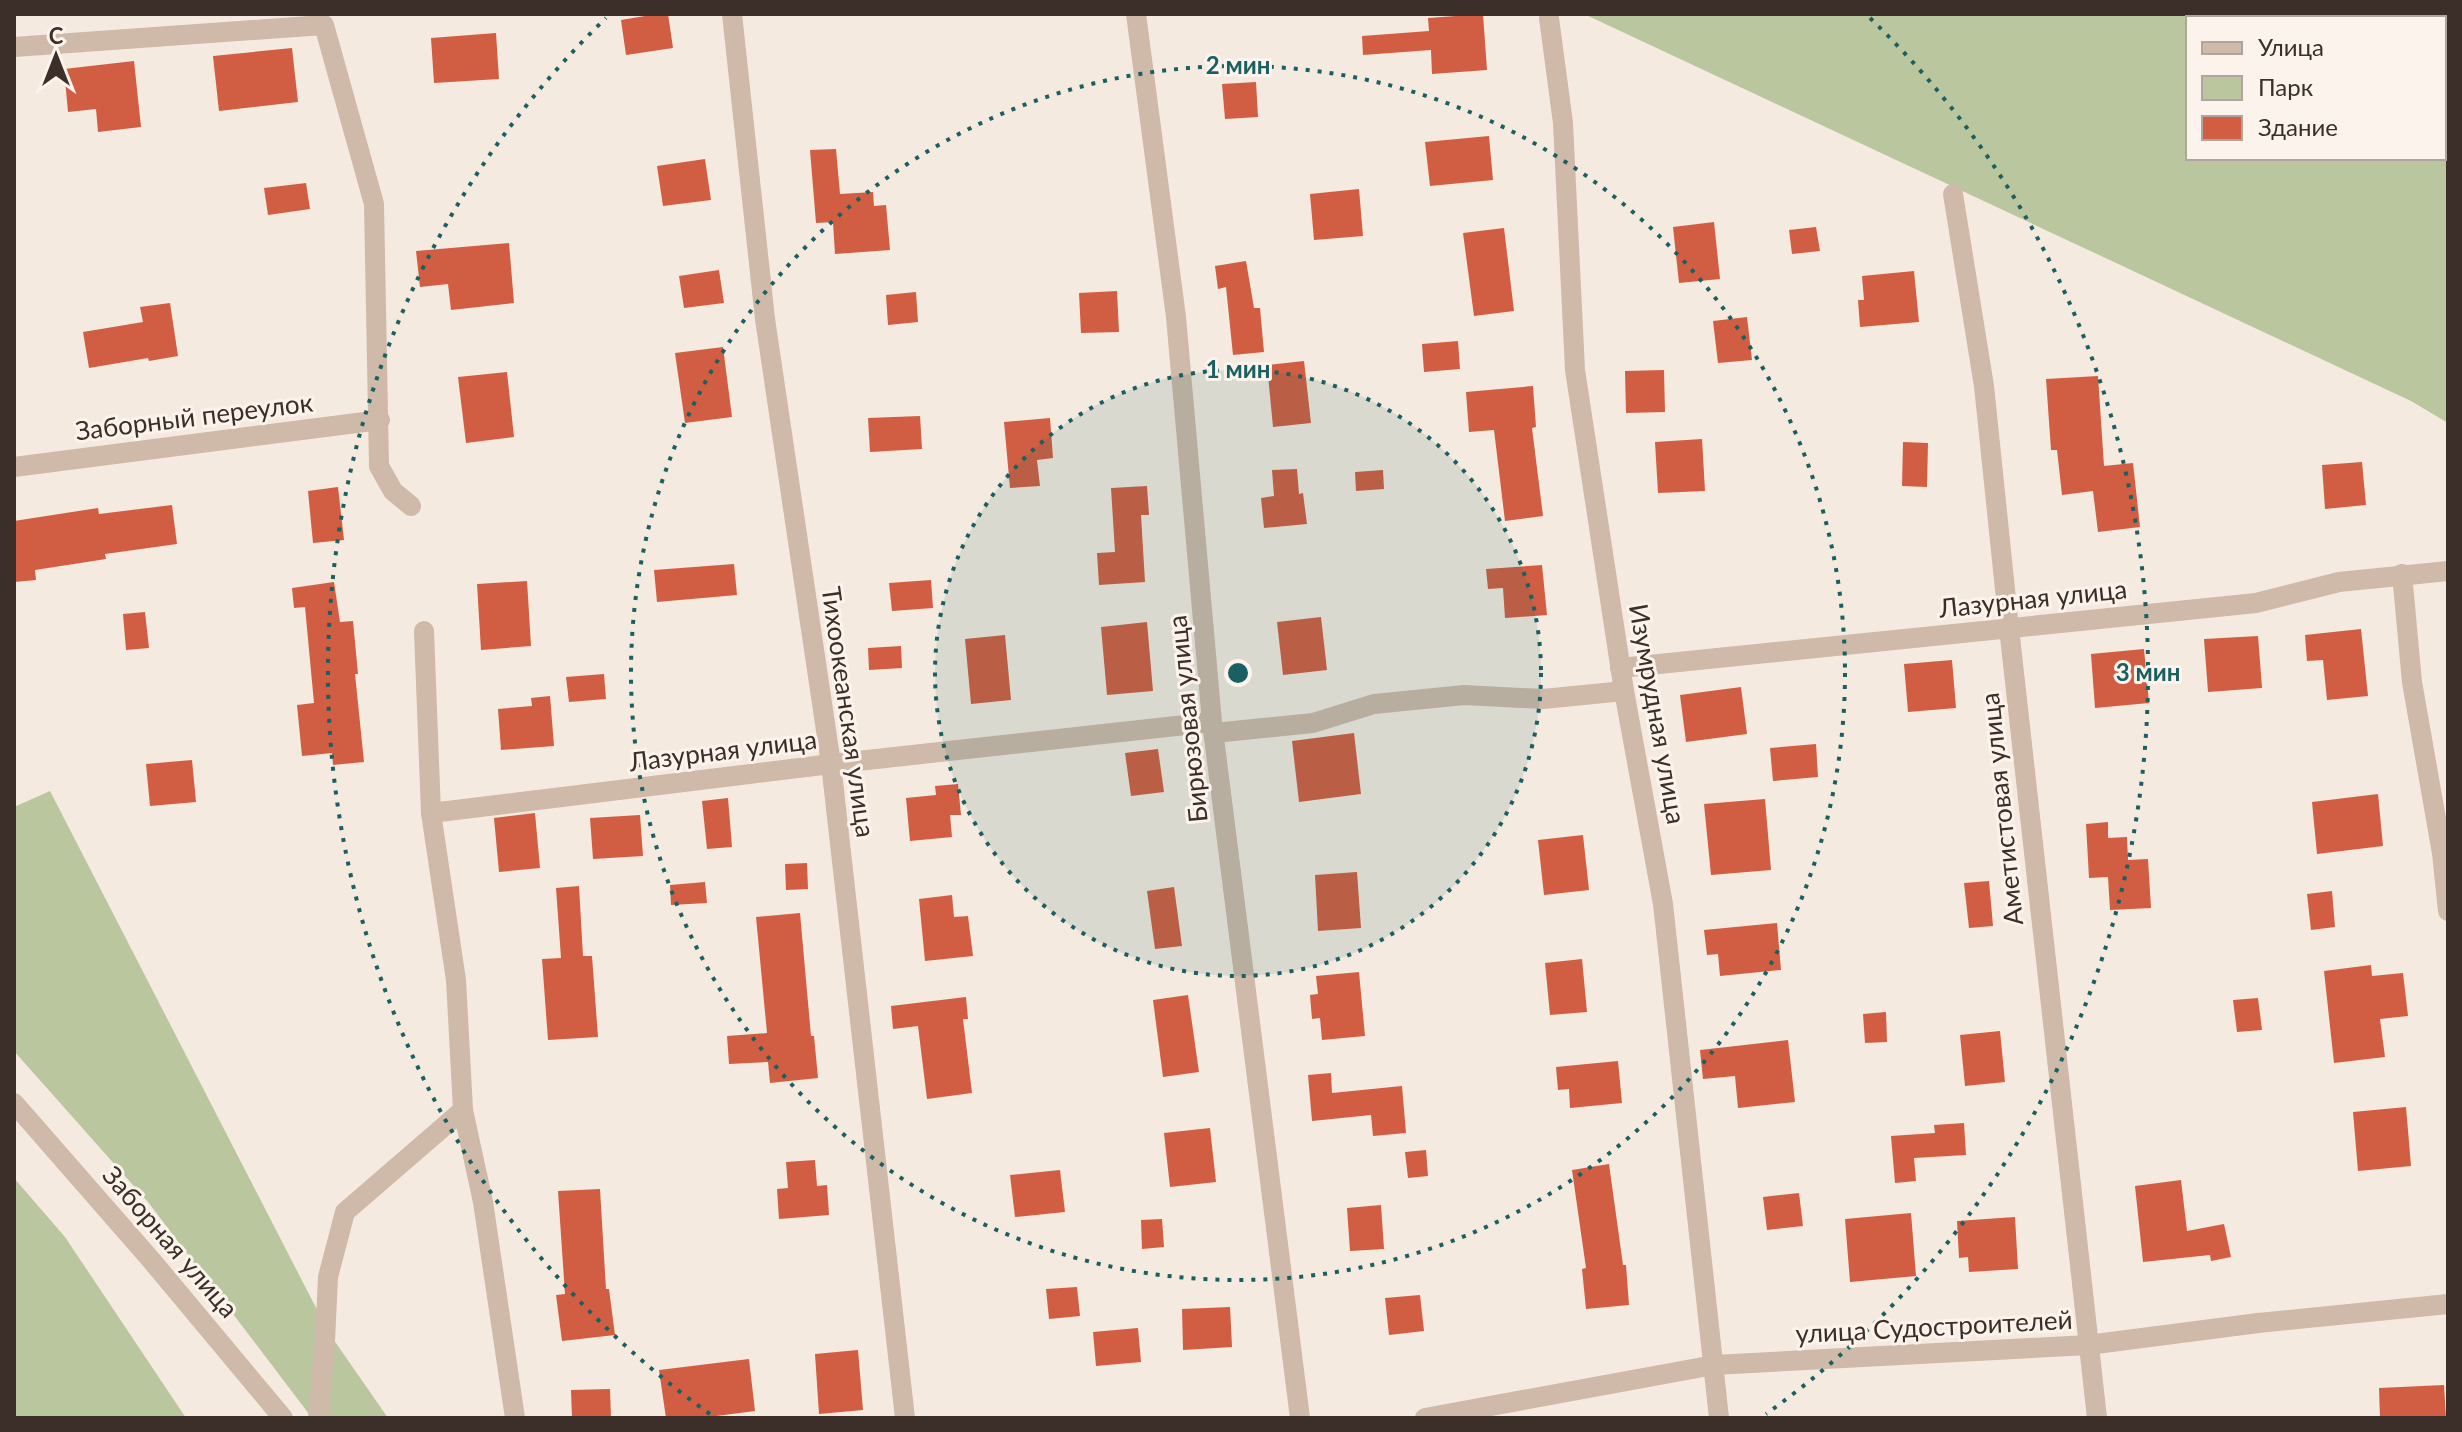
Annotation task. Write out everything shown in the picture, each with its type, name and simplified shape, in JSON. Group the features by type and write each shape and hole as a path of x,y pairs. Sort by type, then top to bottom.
{"street":[{"name":"Тихоокеанская улица","path":"732,14 765,319 831,764 905,1418"},
{"name":"Бирюзовая улица","path":"1136,14 1176,317 1213,727 1300,1418"},
{"name":"Изумрудная улица","path":"1549,18 1563,123 1575,370 1620,668 1663,904 1719,1418"},
{"path":"14,47 324,25 374,204 379,466 393,491 411,506"},
{"name":"Аметистовая улица","path":"1953,194 1984,386 2097,1418"},
{"name":"Заборный переулок","path":"14,467 380,420"},
{"name":"Лазурная улица","path":"1620,668 2256,603 2339,582 2448,571"},
{"path":"2402,574 2412,682 2442,853 2448,911"},
{"path":"424,631 431,813 456,980 463,1110 483,1202 515,1418"},
{"name":"Лазурная улица","path":"431,813 831,764 1213,727 1313,723 1374,704 1464,695 1543,699 1624,691"},
{"name":"Заборная улица","path":"14,1103 283,1418"},
{"path":"318,1418 328,1277 345,1212 463,1110"},
{"name":"улица Судостроителей","path":"1425,1418 1714,1365 2088,1345 2258,1323 2448,1304"}],"green space":[{"path":"1584,14 2448,14 2448,423 2411,401"},
{"path":"50,791 329,1333 388,1418 312,1418 148,1202 14,1051 14,807"},
{"path":"14,1178 65,1237 186,1418 14,1418"}],"building":[{"path":"668,14 673,48 626,55 621,20"},
{"path":"1483,14 1487,70 1432,74 1431,50 1363,55 1362,36 1429,31 1428,18"},
{"path":"496,33 499,79 434,83 431,38"},
{"path":"292,48 298,102 219,111 213,56"},
{"path":"134,61 141,127 98,132 96,109 68,112 64,69"},
{"path":"1256,82 1258,117 1225,119 1222,84"},
{"path":"1489,136 1493,180 1430,186 1425,142"},
{"path":"836,149 840,194 873,192 874,206 886,205 890,250 835,254 833,222 816,223 810,150"},
{"path":"705,159 711,200 663,206 657,166"},
{"path":"306,183 310,209 268,215 264,188"},
{"path":"1359,189 1363,236 1314,240 1310,194"},
{"path":"1714,222 1720,279 1679,283 1673,227"},
{"path":"1816,227 1820,251 1792,254 1789,230"},
{"path":"1504,228 1514,311 1474,316 1463,233"},
{"path":"509,243 514,303 451,310 448,284 420,287 416,251"},
{"path":"1246,261 1254,308 1260,308 1264,352 1233,355 1226,287 1218,289 1215,266"},
{"path":"719,270 724,303 684,308 679,276"},
{"path":"1914,271 1919,322 1860,327 1858,300 1864,300 1862,276"},
{"path":"1117,291 1119,332 1081,333 1079,293"},
{"path":"916,292 918,322 888,325 886,295"},
{"path":"170,303 178,356 89,368 83,332 143,322 140,307"},
{"path":"1747,317 1752,360 1718,363 1713,321"},
{"path":"1458,341 1460,369 1424,372 1422,344"},
{"path":"723,347 732,417 685,423 675,353"},
{"path":"1304,361 1311,423 1273,427 1267,365"},
{"path":"1664,370 1665,412 1626,413 1625,371"},
{"path":"507,372 514,437 466,443 458,377"},
{"path":"2098,376 2104,466 2133,463 2140,527 2098,532 2093,491 2062,495 2057,450 2051,450 2046,379"},
{"path":"1533,386 1536,427 1532,428 1543,516 1505,521 1494,430 1469,432 1466,392"},
{"path":"920,416 922,449 870,452 868,418"},
{"path":"1050,418 1053,458 1037,460 1040,486 1010,488 1004,422"},
{"path":"1702,439 1705,491 1658,493 1655,442"},
{"path":"1903,442 1928,443 1927,487 1902,486"},
{"path":"2362,462 2366,505 2325,509 2322,465"},
{"path":"1297,469 1299,494 1303,493 1307,524 1264,528 1261,498 1274,496 1272,470"},
{"path":"1383,470 1384,489 1356,491 1355,472"},
{"path":"1147,486 1149,515 1141,515 1145,582 1099,585 1097,553 1115,552 1111,488"},
{"path":"338,487 344,540 313,543 308,491"},
{"path":"172,505 177,544 105,554 106,559 35,570 36,580 14,582 14,521 98,508 99,514"},
{"path":"734,564 737,595 657,602 654,570"},
{"path":"1542,565 1547,615 1505,618 1503,588 1488,589 1486,569"},
{"path":"931,580 933,608 892,611 889,583"},
{"path":"527,581 531,646 481,650 477,584"},
{"path":"334,582 340,622 353,621 364,762 333,765 332,753 302,756 297,705 314,703 305,607 294,608 292,588"},
{"path":"145,612 149,648 126,650 123,614"},
{"path":"1321,617 1327,670 1283,675 1277,622"},
{"path":"1147,622 1153,691 1107,695 1101,627"},
{"path":"2361,629 2368,696 2327,700 2323,660 2307,661 2305,635"},
{"path":"1005,635 1011,700 971,704 965,639"},
{"path":"2258,636 2262,688 2208,692 2204,639"},
{"path":"901,646 902,668 869,670 868,648"},
{"path":"2144,649 2149,703 2095,708 2091,654"},
{"path":"1952,660 1956,708 1908,712 1904,664"},
{"path":"604,674 606,699 569,702 566,677"},
{"path":"1741,687 1747,734 1686,742 1680,695"},
{"path":"550,696 554,746 501,750 498,709 532,706 531,698"},
{"path":"1354,733 1361,794 1299,802 1292,741"},
{"path":"1816,744 1818,777 1773,781 1770,748"},
{"path":"1158,749 1164,792 1131,796 1125,753"},
{"path":"192,760 196,802 150,806 146,764"},
{"path":"958,784 961,815 950,815 952,837 910,841 906,798 936,795 935,786"},
{"path":"2378,794 2383,846 2317,854 2312,802"},
{"path":"728,798 732,847 707,849 702,801"},
{"path":"1765,799 1771,870 1711,875 1704,804"},
{"path":"535,813 540,868 499,872 494,818"},
{"path":"640,815 643,856 593,859 590,818"},
{"path":"2108,822 2108,838 2127,837 2128,860 2148,859 2151,908 2110,910 2108,877 2089,878 2086,824"},
{"path":"1583,835 1589,890 1544,895 1538,840"},
{"path":"807,863 808,889 786,890 785,864"},
{"path":"1357,872 1361,928 1318,931 1315,875"},
{"path":"1989,881 1993,926 1969,928 1964,883"},
{"path":"705,882 707,903 671,905 670,885"},
{"path":"579,886 583,956 592,956 598,1037 548,1040 542,959 561,958 556,888"},
{"path":"1174,887 1182,946 1155,949 1147,891"},
{"path":"2332,891 2335,927 2311,930 2307,894"},
{"path":"952,895 954,917 968,916 973,956 925,961 919,899"},
{"path":"800,913 811,1036 814,1036 818,1078 770,1083 768,1062 729,1064 727,1036 767,1033 756,917"},
{"path":"1777,923 1781,970 1720,976 1718,954 1707,955 1704,930"},
{"path":"1582,959 1587,1012 1550,1015 1545,963"},
{"path":"2371,965 2372,976 2403,973 2408,1016 2380,1019 2385,1057 2334,1063 2324,971"},
{"path":"1359,972 1365,1036 1322,1040 1320,1018 1312,1019 1310,995 1318,994 1316,976"},
{"path":"1188,995 1199,1072 1163,1077 1153,1000"},
{"path":"966,997 968,1019 963,1019 972,1093 927,1099 918,1026 893,1029 891,1006"},
{"path":"2258,998 2262,1030 2237,1032 2233,1000"},
{"path":"1886,1012 1887,1042 1865,1043 1863,1014"},
{"path":"2000,1031 2005,1082 1965,1086 1960,1035"},
{"path":"1788,1040 1795,1102 1738,1108 1735,1076 1703,1079 1700,1050"},
{"path":"1618,1061 1622,1103 1570,1108 1569,1089 1558,1090 1556,1067"},
{"path":"1331,1073 1332,1093 1402,1086 1406,1133 1373,1136 1371,1115 1312,1121 1308,1075"},
{"path":"2406,1107 2411,1166 2358,1171 2353,1112"},
{"path":"1964,1123 1966,1155 1914,1158 1916,1181 1895,1183 1891,1136 1935,1133 1934,1125"},
{"path":"1210,1128 1216,1182 1170,1187 1164,1133"},
{"path":"1426,1150 1428,1176 1408,1178 1405,1152"},
{"path":"815,1160 817,1186 827,1185 829,1215 779,1219 777,1189 788,1188 786,1162"},
{"path":"1609,1164 1623,1265 1626,1265 1629,1305 1586,1309 1582,1269 1586,1268 1572,1170"},
{"path":"1060,1170 1065,1212 1015,1217 1010,1175"},
{"path":"2181,1180 2187,1231 2224,1224 2231,1257 2211,1261 2210,1255 2143,1262 2135,1186"},
{"path":"600,1189 606,1289 609,1289 615,1335 562,1341 556,1295 565,1294 558,1191"},
{"path":"1799,1193 1803,1226 1767,1230 1763,1197"},
{"path":"1381,1205 1384,1249 1350,1251 1347,1208"},
{"path":"1911,1213 1916,1276 1850,1282 1845,1219"},
{"path":"2015,1217 2018,1269 1969,1272 1968,1257 1959,1258 1957,1221"},
{"path":"1162,1219 1164,1247 1142,1249 1141,1220"},
{"path":"1077,1287 1080,1316 1049,1319 1046,1289"},
{"path":"1420,1295 1424,1331 1389,1335 1385,1298"},
{"path":"1230,1307 1232,1347 1183,1350 1182,1309"},
{"path":"1138,1328 1141,1362 1096,1366 1093,1332"},
{"path":"858,1350 863,1410 819,1414 815,1354"},
{"path":"749,1359 755,1411 701,1418 666,1418 659,1370"},
{"path":"2444,1385 2446,1418 2380,1418 2379,1388"},
{"path":"610,1389 611,1418 572,1418 571,1390"}]}
